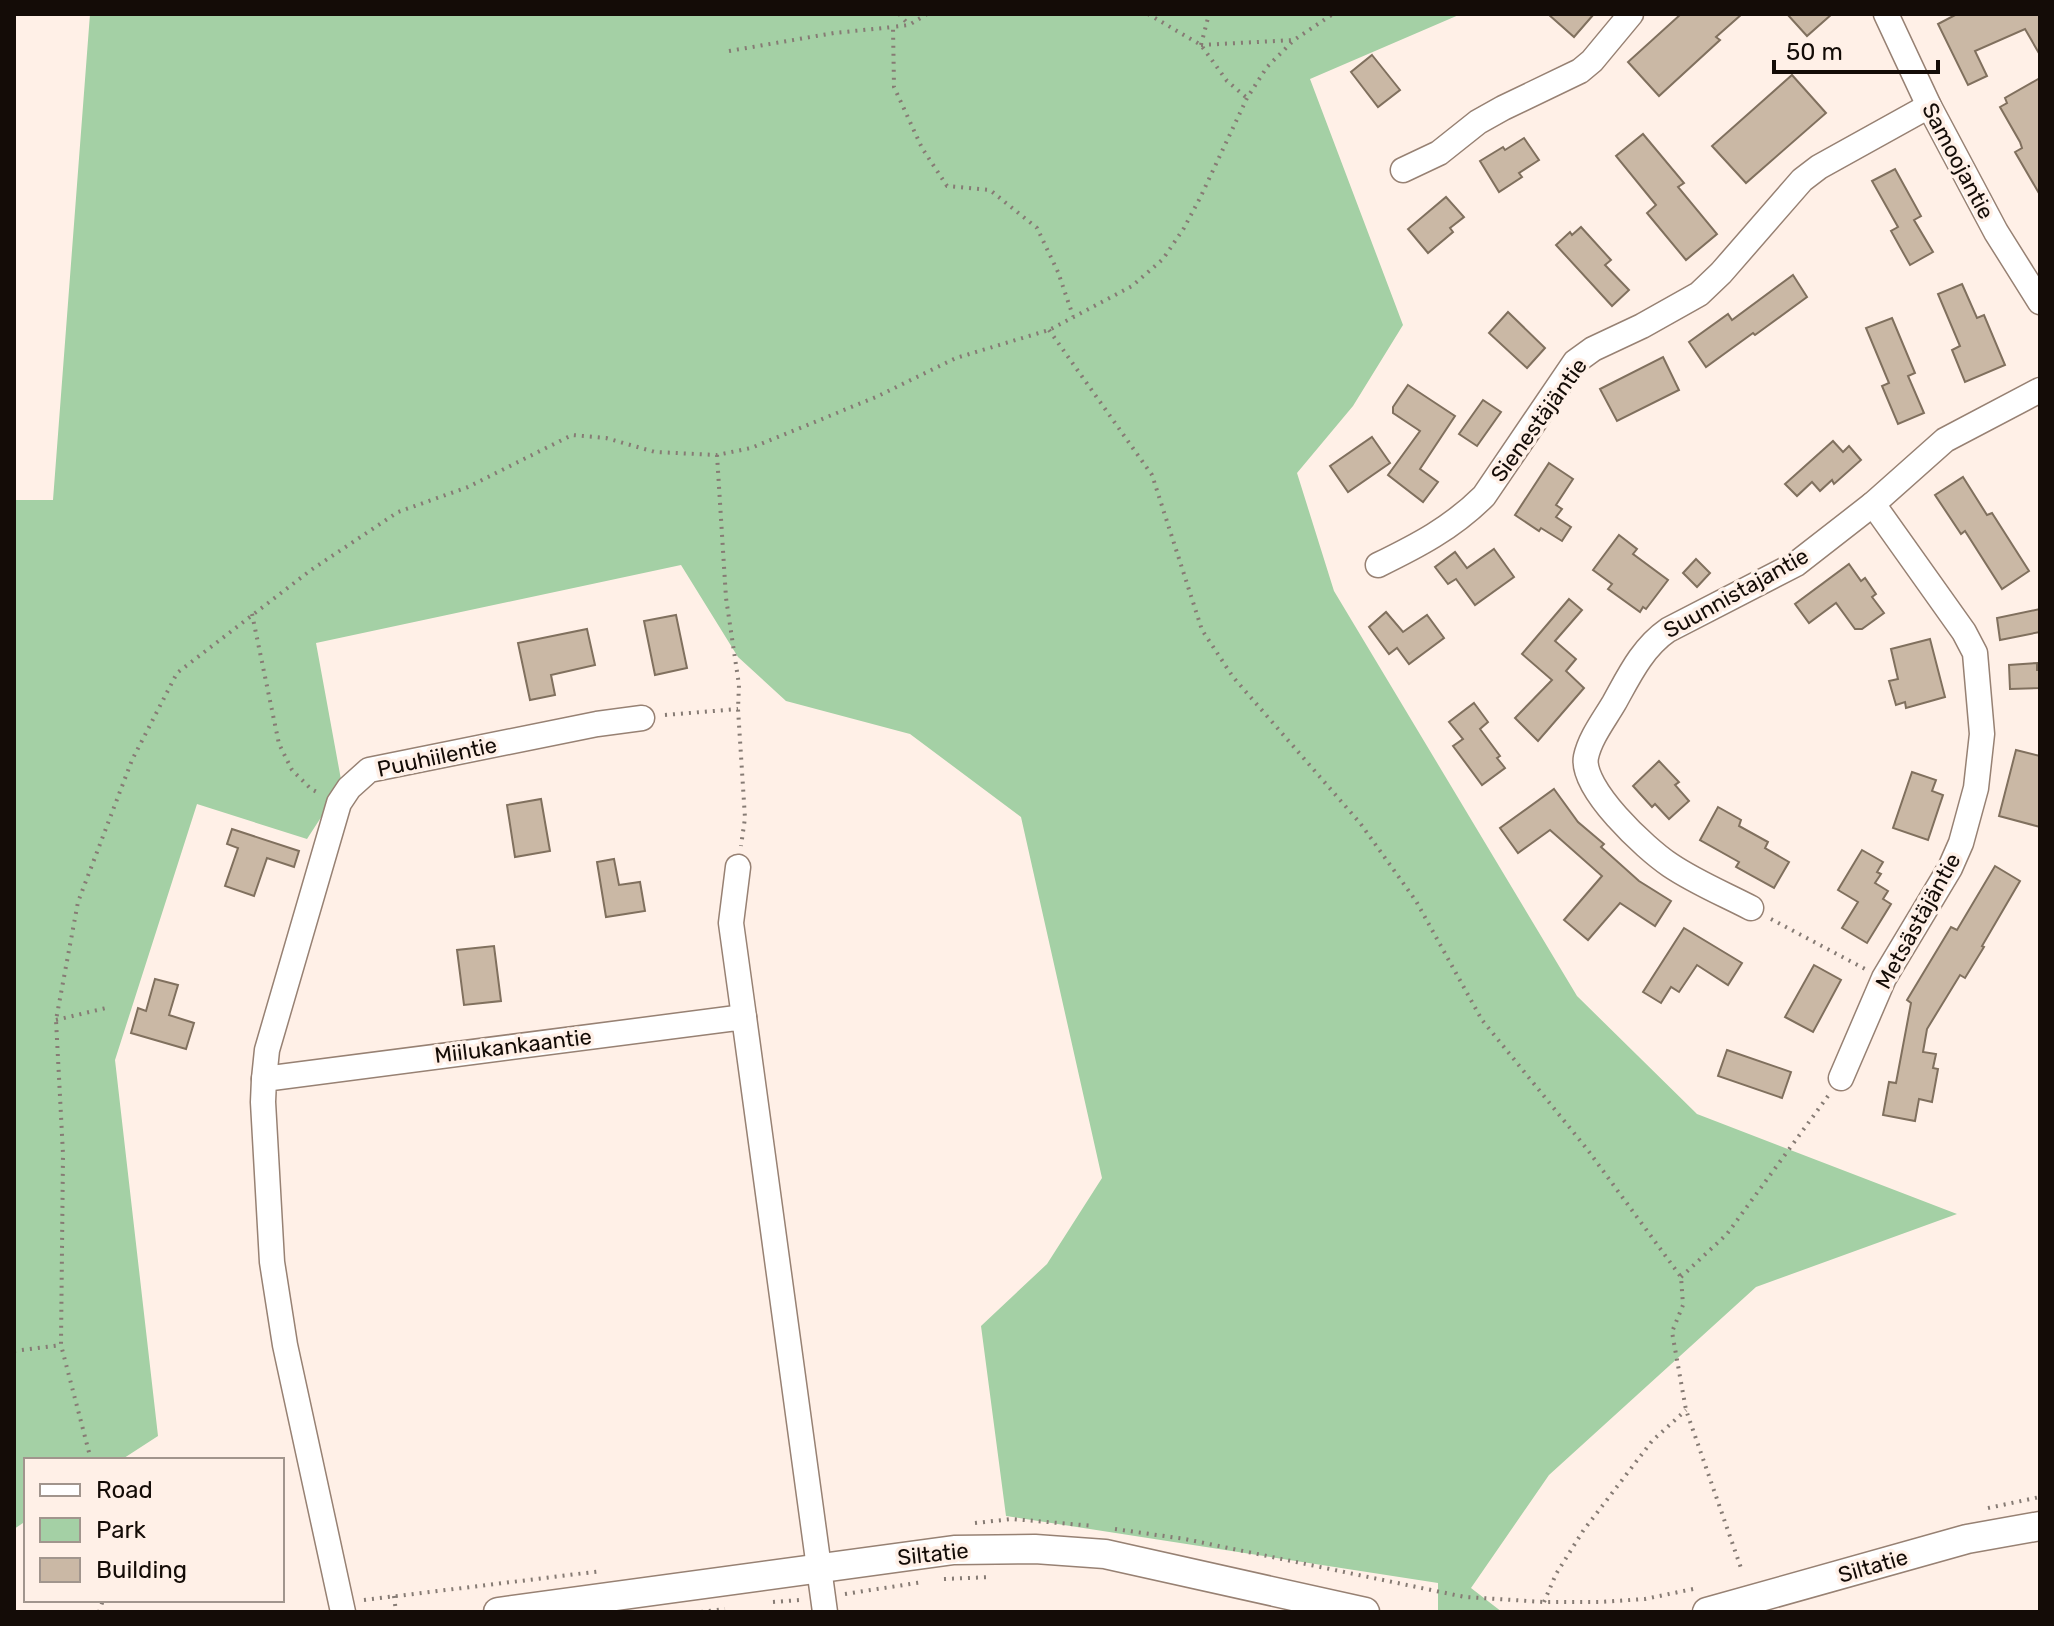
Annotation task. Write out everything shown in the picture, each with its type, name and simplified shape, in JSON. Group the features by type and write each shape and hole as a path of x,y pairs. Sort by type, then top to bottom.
{"street":[{"path":"1403,170 1439,153 1478,122 1503,108 1580,71 1631,14"},
{"name":"Samoojantie","path":"1886,14 1929,106 1996,232 2040,302"},
{"name":"Sienestäjäntie","path":"1378,565 1428,540 1484,496 1575,362 1593,349 1699,294 1802,180 1819,167 1929,106"},
{"name":"Suunnistajantie","path":"1751,908 1672,866 1647,848 1598,795 1589,779 1585,760 1594,737 1653,640 1796,564 1873,504 1945,440 2040,390"},
{"name":"Metsästäjäntie","path":"1841,1078 1884,978 1950,868 1961,843 1976,788 1982,734 1975,653 1964,632 1873,504"},
{"name":"Puuhiilentie","path":"264,1079 267,1050 339,803 349,788 369,770 597,724 642,718"},
{"path":"738,867 731,923 823,1593"},
{"name":"Miilukankaantie","path":"264,1079 744,1017"},
{"path":"264,1079 272,1262 285,1345 343,1612"},
{"name":"Siltatie","path":"1707,1612 1967,1539 2040,1526"},
{"name":"Siltatie","path":"498,1612 823,1593 954,1550 1035,1549 1120,1557 1365,1612"}],"path":[{"path":"899,14 909,25"},
{"path":"729,51 834,33 909,25 927,14"},
{"path":"1148,14 1201,45 1227,81 1247,98"},
{"path":"1201,45 1209,14"},
{"path":"90,1458 61,1345 63,1154 56,1020 78,902 132,760 177,673 311,570 398,512 468,487 572,435 606,438 655,452 717,455 751,448 876,397 956,358 1049,330 1132,286 1163,259 1200,198 1247,98 1267,67 1294,40 1333,14"},
{"path":"893,27 894,87 922,148 947,186 990,190 1037,228 1058,272 1073,317"},
{"path":"1201,45 1294,40"},
{"path":"1049,330 1152,475 1202,630 1233,677 1360,823 1416,901 1482,1020 1587,1149 1681,1277 1683,1305 1672,1332 1686,1410 1741,1568"},
{"path":"717,455 726,598 739,685 745,818 738,867"},
{"path":"252,614 279,744 292,770 311,789 339,803"},
{"path":"642,718 738,709"},
{"path":"1751,908 1884,978"},
{"path":"56,1020 106,1008"},
{"path":"1681,1277 1727,1234 1841,1078"},
{"path":"14,1351 61,1345"},
{"path":"1544,1602 1556,1574 1583,1531 1652,1441 1686,1410"},
{"path":"941,1579 997,1576"},
{"path":"770,1602 927,1581"},
{"path":"394,1596 396,1612"},
{"path":"701,1612 729,1608"}],"green space":[{"path":"90,14 1461,14 1310,79 1403,325 1353,406 1297,473 1334,591 1577,996 1697,1114 1957,1214 1756,1287 1549,1475 1471,1588 1502,1612 1438,1612 1438,1583 1006,1516 981,1326 1047,1264 1102,1178 1021,817 910,734 786,701 738,657 681,565 316,643 342,785 307,839 197,804 115,1060 158,1436 124,1458 24,1458 24,1522 14,1529 14,500 53,500"}],"building":[{"path":"1548,14 1594,14 1574,37"},
{"path":"1681,14 1742,14 1716,37 1720,40 1659,96 1628,62"},
{"path":"1787,14 1832,14 1807,36"},
{"path":"1957,14 2040,14 2040,55 2025,29 1975,51 1987,76 1968,85 1938,24"},
{"path":"1372,55 1400,90 1378,107 1351,72"},
{"path":"1792,75 1826,113 1746,183 1712,146"},
{"path":"2040,78 2040,195 2015,152 2022,148 2020,142 2000,107 2007,103 2005,98"},
{"path":"1643,134 1684,183 1678,187 1717,234 1686,260 1647,213 1656,205 1616,156"},
{"path":"1524,138 1539,160 1519,173 1522,177 1499,192 1480,161"},
{"path":"1895,169 1921,216 1914,220 1933,252 1910,265 1891,231 1898,227 1872,181"},
{"path":"1446,197 1464,217 1450,228 1453,232 1428,253 1408,229"},
{"path":"1581,227 1611,260 1605,265 1629,290 1612,306 1556,245"},
{"path":"1793,275 1807,297 1706,367 1689,342 1728,314 1732,320"},
{"path":"1962,284 1977,318 1984,315 2005,365 1965,382 1952,350 1960,346 1938,294"},
{"path":"1508,312 1545,348 1527,368 1489,333"},
{"path":"1892,318 1915,373 1908,376 1924,413 1898,424 1882,386 1889,383 1866,328"},
{"path":"1663,357 1679,390 1617,421 1600,389"},
{"path":"1408,385 1455,416 1420,469 1438,482 1423,502 1388,475 1420,431 1393,413 1393,407"},
{"path":"1483,400 1501,412 1477,446 1459,434"},
{"path":"1372,437 1390,463 1348,492 1330,466"},
{"path":"1833,441 1843,452 1849,446 1861,460 1834,484 1832,480 1820,491 1812,482 1797,496 1785,484"},
{"path":"1549,463 1573,479 1556,505 1562,509 1556,517 1571,527 1562,541 1515,515"},
{"path":"1963,477 1987,515 1992,513 2029,571 2002,589 1965,531 1961,534 1935,495"},
{"path":"1619,535 1637,549 1633,554 1668,580 1646,609 1643,607 1640,612 1608,589 1612,584 1593,570"},
{"path":"1494,549 1514,577 1475,605 1456,579 1448,584 1435,567 1455,552 1467,568"},
{"path":"1696,559 1710,573 1697,587 1683,573"},
{"path":"1849,564 1861,581 1865,578 1876,594 1872,597 1884,613 1862,629 1855,629 1836,603 1809,623 1795,604"},
{"path":"1569,599 1582,610 1555,641 1576,659 1566,671 1584,688 1538,741 1515,718 1552,680 1522,654"},
{"path":"2040,609 2040,632 2000,640 1997,618"},
{"path":"1386,612 1403,632 1427,615 1444,638 1409,664 1397,648 1389,654 1369,627"},
{"path":"676,615 687,668 655,675 644,621"},
{"path":"587,629 595,665 551,675 555,695 530,700 518,643"},
{"path":"1930,639 1945,697 1906,708 1905,702 1896,705 1889,681 1898,679 1891,649"},
{"path":"2037,663 2040,688 2010,689 2009,665"},
{"path":"1474,703 1488,722 1480,729 1505,768 1482,785 1453,746 1463,739 1449,722"},
{"path":"2016,750 2040,756 2040,827 1999,816"},
{"path":"1659,761 1679,782 1675,785 1689,801 1669,819 1655,804 1652,807 1633,786"},
{"path":"1912,772 1936,780 1932,791 1943,795 1928,840 1893,828"},
{"path":"1554,789 1578,822 1604,844 1601,847 1639,881 1671,901 1655,926 1620,903 1588,940 1564,920 1602,876 1550,830 1518,853 1500,828"},
{"path":"541,799 550,851 515,857 507,805"},
{"path":"1718,807 1741,820 1739,826 1768,842 1765,848 1789,862 1774,888 1736,867 1739,862 1700,840"},
{"path":"232,829 299,851 294,867 267,858 254,896 225,886 238,848 227,844"},
{"path":"1862,850 1883,862 1877,872 1881,874 1875,883 1888,891 1883,899 1891,904 1867,943 1842,928 1858,902 1838,890"},
{"path":"614,859 619,885 640,882 645,911 606,917 597,862"},
{"path":"1995,866 2020,881 1965,978 1960,975 1927,1029 1923,1052 1936,1054 1933,1068 1938,1069 1932,1102 1919,1099 1915,1121 1883,1115 1889,1082 1896,1083 1911,1003 1907,1000 1951,927 1957,930"},
{"path":"1684,928 1742,963 1728,985 1697,965 1679,992 1671,987 1661,1003 1643,992"},
{"path":"494,946 501,1001 464,1005 457,950"},
{"path":"1814,965 1841,980 1813,1032 1785,1017"},
{"path":"155,979 178,985 169,1015 194,1023 186,1049 131,1033 138,1008 146,1011"},
{"path":"1727,1050 1791,1072 1782,1098 1718,1076"}]}
